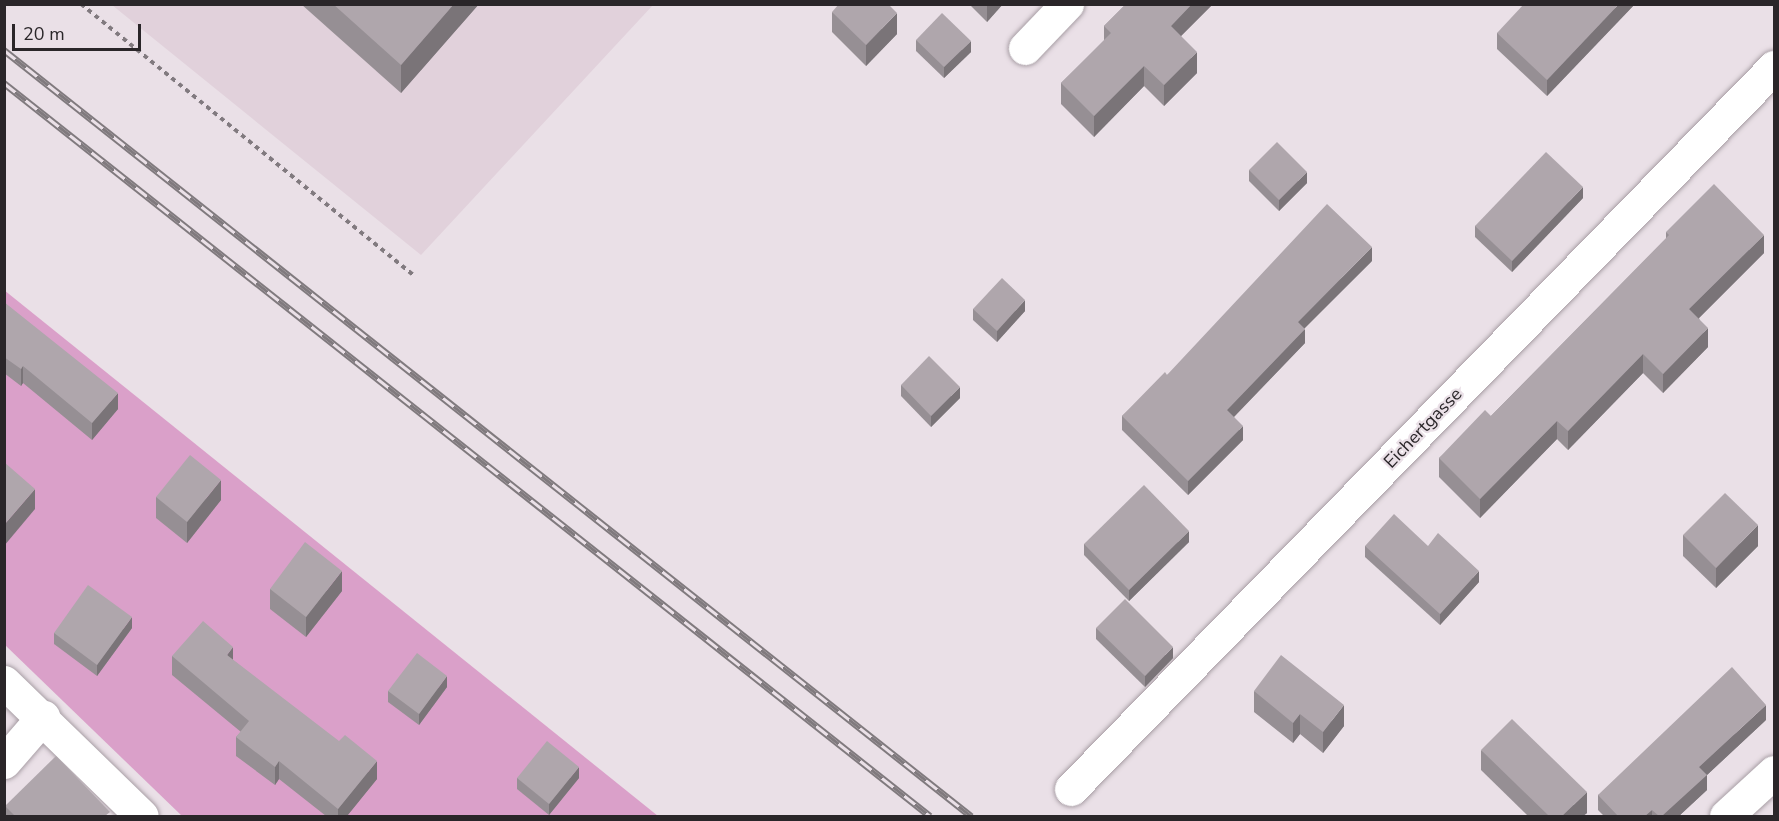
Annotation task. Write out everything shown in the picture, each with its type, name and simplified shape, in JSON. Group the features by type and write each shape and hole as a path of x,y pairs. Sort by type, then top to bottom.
{"street":[{"path":"1025,48 1067,4"},
{"name":"Eichertgasse","path":"1071,789 1774,67"},
{"path":"4,682 43,717 142,816"},
{"path":"4,762 43,717"},
{"path":"1726,816 1774,772"}],"path":[{"path":"81,4 413,274"}],"shaded area":[{"path":"112,5 653,5 421,255"},
{"path":"4,290 658,816 182,816 5,645"}],"building":[{"path":"333,4 454,4 401,65"},
{"path":"839,4 888,4 897,13 866,45 832,12"},
{"path":"1126,4 1192,4 1171,26 1197,52 1164,85 1144,66 1094,116 1061,83 1111,33 1104,26"},
{"path":"1524,4 1619,4 1547,80 1497,33"},
{"path":"942,13 971,41 944,67 916,40"},
{"path":"1277,142 1307,172 1279,200 1249,170"},
{"path":"1546,152 1583,187 1512,261 1475,226"},
{"path":"1714,184 1764,235 1689,309 1708,328 1663,374 1643,354 1568,431 1557,421 1480,499 1439,458 1485,410 1491,416 1669,235 1666,232"},
{"path":"1327,204 1372,247 1298,322 1305,329 1227,410 1243,426 1188,481 1122,416 1165,372 1167,375"},
{"path":"1002,278 1025,300 997,331 973,309"},
{"path":"4,302 118,393 92,423 23,366 21,369 4,357"},
{"path":"929,356 960,387 931,416 901,385"},
{"path":"190,455 221,480 187,522 156,497"},
{"path":"4,462 35,489 4,525"},
{"path":"1144,485 1189,531 1129,590 1084,544"},
{"path":"1725,493 1758,525 1716,568 1683,535"},
{"path":"1394,514 1428,546 1438,533 1479,571 1440,614 1365,546"},
{"path":"305,542 342,571 306,617 270,589"},
{"path":"88,585 132,617 97,665 54,633"},
{"path":"1125,599 1173,647 1145,676 1096,628"},
{"path":"203,621 233,647 227,655 339,741 345,735 377,761 338,809 279,761 275,767 236,737 249,721 172,656"},
{"path":"417,653 447,676 419,714 388,691"},
{"path":"1281,655 1344,705 1323,732 1300,714 1293,723 1254,691"},
{"path":"1732,667 1766,705 1699,767 1707,775 1662,816 1652,810 1645,816 1618,816 1598,795"},
{"path":"1512,719 1587,792 1562,816 1549,816 1481,750"},
{"path":"547,741 579,767 549,804 517,778"},
{"path":"56,756 110,812 105,816 15,816 5,806"}],"railway":[{"path":"4,50 971,816"},
{"path":"4,83 930,816"}]}
